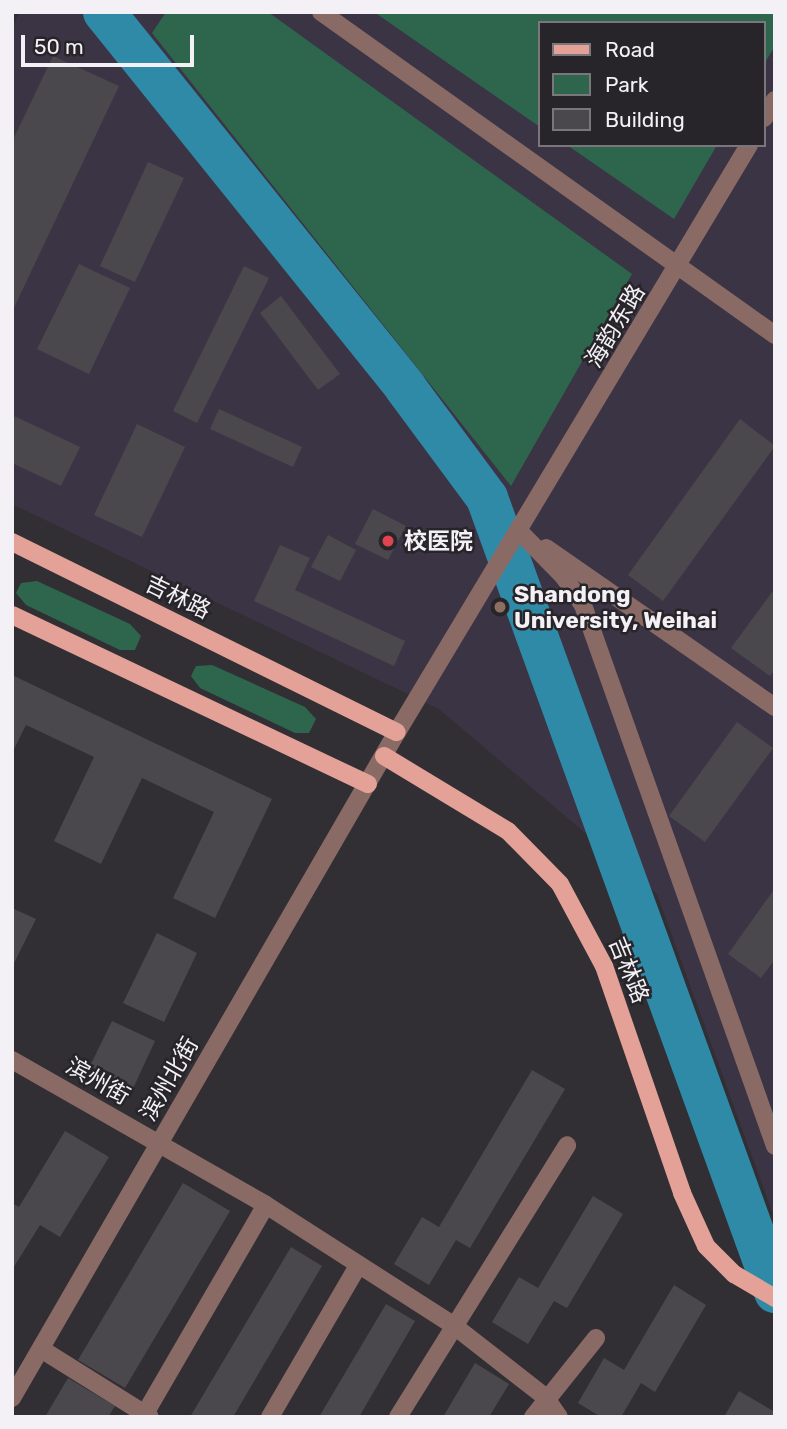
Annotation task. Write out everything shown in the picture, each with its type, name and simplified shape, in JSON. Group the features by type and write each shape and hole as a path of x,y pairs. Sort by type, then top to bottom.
{"main road":[{"name":"吉林路","path":"12,542 397,733"},
{"path":"12,615 368,784"},
{"name":"吉林路","path":"384,756 508,831 560,884 604,966 682,1193 706,1246 734,1274 775,1298"}],"street":[{"path":"321,12 775,335"},
{"name":"海韵东路","path":"397,733 680,267 748,147"},
{"path":"519,531 775,707"},
{"path":"519,531 564,577 583,605 775,1146"},
{"name":"滨州北街","path":"12,1398 397,733"},
{"name":"滨州街","path":"12,1060 266,1205 453,1325 545,1397 559,1417"},
{"path":"398,1417 567,1145"},
{"path":"41,1349 146,1416 266,1205"},
{"path":"270,1417 358,1266"},
{"path":"533,1417 545,1397 596,1338"}],"shaded area":[{"name":"Shandong University, Weihai","path":"20,12 775,12 775,1220 657,894 439,709 12,504 12,28"}],"green space":[{"path":"166,12 268,12 632,274 511,486 152,33"},
{"path":"374,12 775,12 775,46 766,61 766,21 538,21 538,126"},
{"path":"570,147 716,147 674,219"},
{"path":"37,581 130,624 141,636 135,650 120,650 26,605 16,593 21,583"},
{"path":"212,665 305,707 316,719 309,733 295,733 200,688 191,676 196,666"}],"building":[{"path":"53,56 119,86 12,312 12,142"},
{"path":"148,162 184,178 135,282 100,266"},
{"path":"79,264 130,288 89,374 37,349"},
{"path":"244,266 269,278 197,423 173,411"},
{"path":"281,296 340,374 318,390 260,313"},
{"path":"219,409 302,447 293,467 210,429"},
{"path":"12,415 80,447 61,486 12,463"},
{"path":"740,419 775,446 663,601 628,575"},
{"path":"137,424 185,447 142,537 94,515"},
{"path":"373,509 406,526 388,560 355,544"},
{"path":"328,535 356,550 340,581 311,567"},
{"path":"280,545 310,558 295,590 405,641 394,666 254,601"},
{"path":"775,588 775,669 770,676 731,648"},
{"path":"12,675 272,799 215,918 173,898 214,812 142,778 101,864 54,841 94,757 26,725 12,753"},
{"path":"737,722 773,748 705,842 669,816"},
{"path":"775,888 775,959 761,978 728,954"},
{"path":"12,908 36,919 12,967"},
{"path":"157,933 197,953 164,1022 123,1003"},
{"path":"112,1021 155,1041 129,1097 85,1076"},
{"path":"532,1070 565,1089 470,1248 456,1240 429,1285 394,1264 422,1217 439,1227"},
{"path":"65,1131 109,1157 60,1237 40,1225 12,1270 12,1203 19,1207"},
{"path":"183,1183 230,1211 125,1388 78,1360"},
{"path":"593,1196 623,1214 567,1308 554,1301 528,1344 492,1322 519,1277 538,1288"},
{"path":"291,1247 322,1266 233,1417 190,1417"},
{"path":"674,1285 706,1305 655,1392 641,1383 621,1417 601,1417 578,1403 604,1358 624,1370"},
{"path":"386,1304 415,1321 359,1417 319,1417"},
{"path":"475,1363 509,1384 489,1417 443,1417"},
{"path":"68,1378 115,1406 108,1417 45,1417"},
{"path":"739,1391 775,1412 774,1417 724,1417"}],"waterway":[{"path":"104,12 405,387 487,498 775,1292"}],"place":[{"name":"校医院","path":"388,541"},
{"name":"Shandong University, Weihai","path":"500,607"}]}
